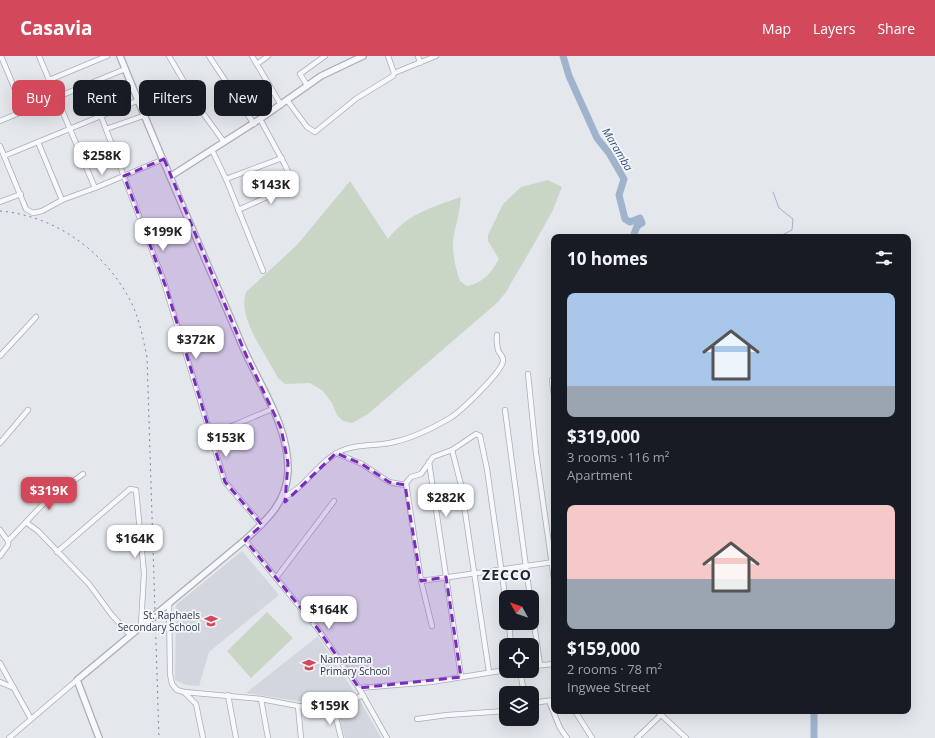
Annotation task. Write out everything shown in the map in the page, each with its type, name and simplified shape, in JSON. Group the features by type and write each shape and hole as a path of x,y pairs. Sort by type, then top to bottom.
{"street":[{"path":"1,56 12,82"},
{"path":"39,56 49,80 106,56"},
{"path":"120,56 139,100 131,103"},
{"path":"168,56 200,109 224,142"},
{"path":"209,56 254,124"},
{"path":"252,56 281,105"},
{"path":"257,64 268,56"},
{"path":"307,85 300,74 325,56"},
{"path":"171,176 254,124 307,85 336,68 363,56"},
{"path":"388,56 394,74"},
{"path":"418,56 420,63"},
{"path":"287,100 307,127 314,132 357,98 394,74 436,56"},
{"path":"65,94 126,69"},
{"path":"0,121 12,116"},
{"path":"63,116 95,188"},
{"path":"4,156 101,116 165,284 225,482 262,525"},
{"path":"9,738 262,525 276,509 283,497 287,480 288,463 281,428 246,355 146,116 106,129"},
{"path":"238,210 294,185 282,158 260,119"},
{"path":"38,142 62,200"},
{"path":"0,146 26,209 33,213 42,211 62,200 164,159"},
{"path":"212,150 226,179 263,271"},
{"path":"226,179 282,158"},
{"path":"0,202 21,194"},
{"path":"0,356 36,317"},
{"path":"283,497 296,491 312,474 336,453 348,448 394,442 417,434 450,418 479,392 494,376 503,362 503,356 498,349 497,335"},
{"path":"528,374 536,452 551,549"},
{"path":"211,435 272,408"},
{"path":"0,443 28,410"},
{"path":"505,410 529,590"},
{"path":"432,626 421,580 405,485 411,477 421,474 436,455 452,450 476,434 480,436 487,469 504,590"},
{"path":"452,450 461,485 489,672"},
{"path":"336,453 362,464 389,482 405,485"},
{"path":"429,462 460,677"},
{"path":"0,556 8,545 8,541 27,523 46,501 83,474"},
{"path":"56,552 130,489 136,490 144,572 142,625"},
{"path":"276,578 334,501"},
{"path":"27,523 38,531 56,552 89,584 111,614 130,635"},
{"path":"0,530 8,541"},
{"path":"245,540 318,629 363,695 387,738"},
{"path":"421,580 501,569 526,568 551,562"},
{"path":"169,604 170,674 172,684 177,690 184,692 261,699 298,706 334,709 363,695"},
{"path":"535,630 540,665 551,664"},
{"path":"0,663 31,719"},
{"path":"358,688 431,682 499,671"},
{"path":"77,680 99,738"},
{"path":"0,682 14,688"},
{"path":"184,692 196,704 203,738"},
{"path":"228,695 236,738"},
{"path":"261,699 268,738"},
{"path":"539,702 551,700"},
{"path":"298,706 301,738"},
{"path":"334,709 341,738"},
{"path":"417,719 447,715 499,711"},
{"path":"556,714 560,728 567,738"},
{"path":"577,714 592,738"},
{"path":"637,738 661,715 686,738"}],"highlighted area":[{"path":"164,159 246,355 281,428 288,463 285,502 336,453 362,464 389,482 405,485 421,581 446,577 461,677 359,688 318,629 245,540 262,525 225,482 167,290 124,176"}],"shaded area":[{"name":"St. Raphaels Secondary School","path":"242,551 279,595 209,652 199,686 186,685 175,680 176,605"},
{"name":"Namatama Primary School","path":"318,636 356,695 329,706 246,693"},
{"path":"359,699 381,738 345,738 338,710"}],"green space":[{"path":"548,180 562,187 552,212 506,292 498,302 368,414 352,423 343,421 337,415 332,403 323,391 310,383 285,384 278,378 254,336 249,324 244,302 246,292 297,245 350,181 388,239 395,230 412,217 430,208 461,197 453,240 453,252 460,281 467,286 473,285 486,277 499,259 488,241 488,235 503,204 521,187"},
{"path":"267,612 293,638 251,678 227,651"}],"waterway":[{"name":"Maramba","path":"563,56 569,76 597,138 609,153 624,179 619,195 625,219 630,222 640,218 642,223 637,226 634,234"},
{"path":"773,192 779,208 793,219 792,230 784,234"},
{"name":"Maramba","path":"814,714 814,738"}],"railway":[{"path":"0,211 21,214 41,220 78,240 94,253 109,269 132,304 139,323 147,357 159,738"}],"place":[{"name":"St. Raphaels Secondary School","path":"211,621"},
{"name":"Namatama Primary School","path":"309,665"}],"district":[{"name":"ZECCO","path":"507,574"}]}
